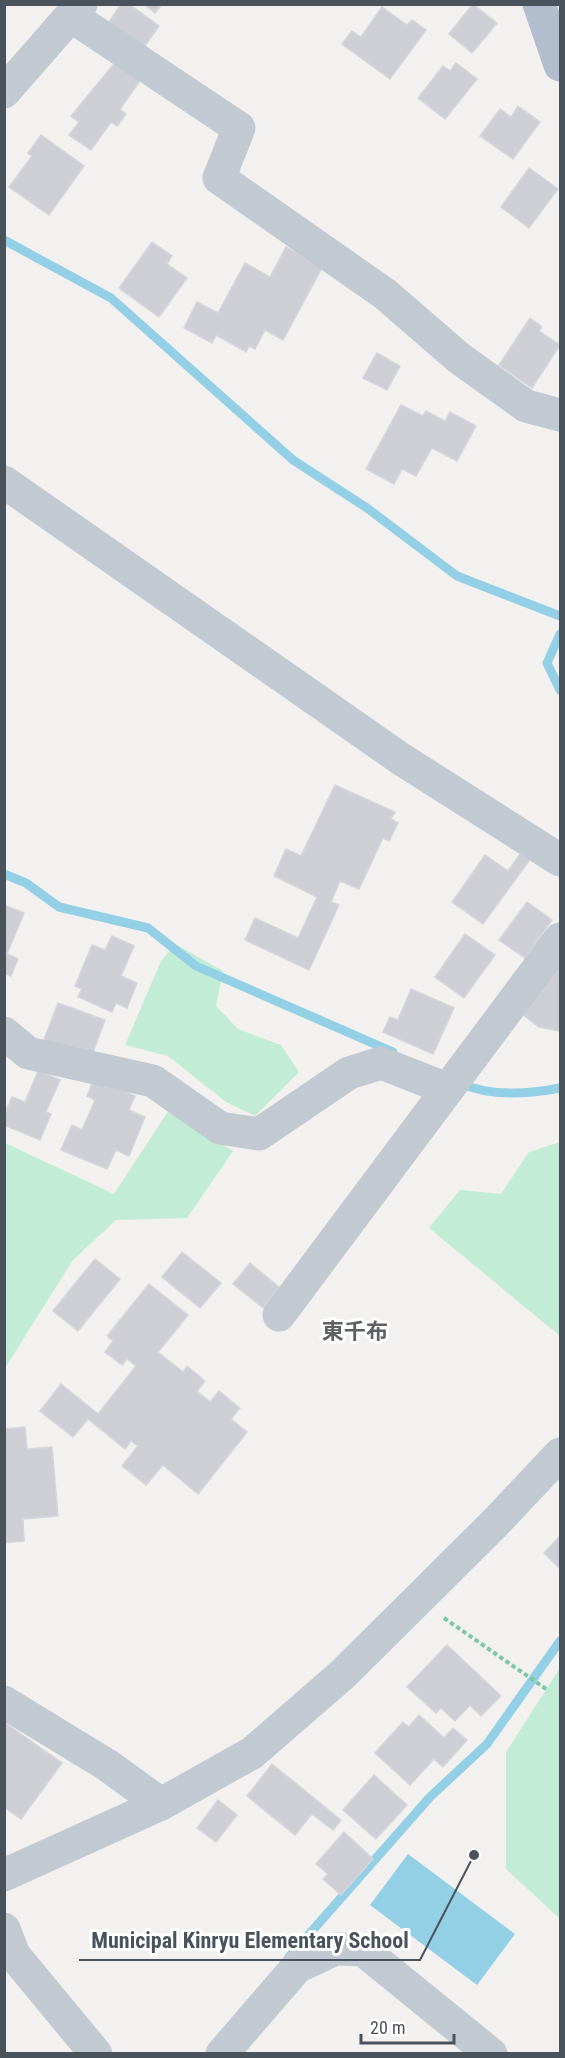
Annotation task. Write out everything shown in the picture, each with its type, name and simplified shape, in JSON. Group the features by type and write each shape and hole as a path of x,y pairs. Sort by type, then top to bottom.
{"main road":[{"path":"539,4 561,65"}],"street":[{"path":"4,92 76,10 239,128 219,178 385,294 459,358 526,406 561,415"},
{"path":"4,482 401,759 561,860"},
{"path":"279,1315 561,939"},
{"path":"4,1033 28,1053 153,1081 220,1128 259,1134 349,1073 381,1064 455,1079"},
{"path":"4,1875 161,1804 252,1753 343,1674 561,1454"},
{"path":"4,1702 107,1766 161,1804"},
{"path":"4,1929 14,1955 96,2054"},
{"path":"222,2054 297,1967 335,1949 363,1950 491,2054"}],"path":[{"path":"418,1600 549,1691"}],"green space":[{"path":"175,944 223,971 216,1006 238,1029 281,1045 299,1072 255,1116 226,1102 168,1056 125,1045 161,961"},
{"path":"169,1110 233,1151 187,1218 116,1220 73,1260 5,1368 5,1143 114,1194"},
{"path":"560,1142 560,1336 429,1228 460,1190 501,1194 529,1152"},
{"path":"560,1668 560,1919 506,1869 506,1752"}],"water":[{"path":"408,1854 515,1934 477,1985 370,1905"}],"building":[{"path":"121,4 129,4 159,26 142,50 107,25"},
{"path":"144,4 162,4 155,13"},
{"path":"473,4 497,23 472,53 449,34"},
{"path":"382,7 407,25 412,20 426,30 390,79 342,44 352,31 361,37"},
{"path":"117,60 142,78 120,109 126,114 117,126 111,122 91,150 69,135 79,122 71,116"},
{"path":"456,63 477,79 445,119 418,98 443,66 450,71"},
{"path":"518,106 540,122 513,159 480,136 500,109 511,117"},
{"path":"41,135 84,166 49,215 9,187 32,156 28,153"},
{"path":"529,168 558,189 529,228 501,207"},
{"path":"152,242 172,256 167,264 187,278 159,317 119,288"},
{"path":"286,247 323,266 283,340 265,330 255,349 249,346 246,352 216,335 212,343 184,328 197,302 218,313 245,263 270,277"},
{"path":"530,318 542,327 539,331 560,345 532,388 499,365"},
{"path":"377,353 400,366 387,390 363,378"},
{"path":"401,405 423,416 426,411 445,421 450,412 476,426 457,461 432,448 416,476 402,469 394,484 366,469"},
{"path":"335,785 395,812 391,819 398,823 389,841 383,838 359,889 340,881 331,902 339,905 309,970 245,940 255,918 298,938 317,897 274,876 286,849 301,856"},
{"path":"522,851 531,858 483,924 452,902 485,855 508,871"},
{"path":"527,902 552,920 525,958 499,940"},
{"path":"4,905 24,913 7,954 18,959 11,976 4,973"},
{"path":"465,934 495,955 464,998 435,977"},
{"path":"112,936 134,946 121,976 137,983 127,1008 116,1003 112,1012 78,997 82,989 75,986 92,945 105,950"},
{"path":"560,963 559,1031 539,1027 521,1013"},
{"path":"411,989 454,1008 433,1054 383,1032 390,1017 398,1020"},
{"path":"58,1003 105,1020 89,1063 42,1045"},
{"path":"38,1071 60,1080 46,1112 51,1114 40,1140 4,1125 4,1115 12,1097 25,1102"},
{"path":"94,1079 135,1096 129,1110 145,1117 129,1156 116,1150 107,1169 61,1150 72,1125 82,1130 95,1100 87,1096"},
{"path":"182,1252 221,1283 200,1308 162,1277"},
{"path":"95,1259 120,1279 78,1331 53,1311"},
{"path":"250,1263 279,1287 263,1308 233,1284"},
{"path":"149,1284 188,1315 158,1352 183,1372 187,1366 205,1381 197,1391 210,1402 219,1391 240,1408 231,1419 247,1432 198,1494 163,1465 146,1485 122,1466 138,1446 131,1441 125,1449 88,1419 73,1437 40,1411 61,1384 98,1414 136,1366 127,1359 122,1365 105,1352 113,1341 107,1336"},
{"path":"25,1427 27,1449 52,1447 58,1516 23,1519 24,1541 4,1543 4,1429"},
{"path":"560,1536 560,1569 544,1553"},
{"path":"447,1645 501,1696 481,1716 470,1705 455,1721 441,1708 436,1713 407,1687"},
{"path":"419,1715 444,1738 453,1728 467,1740 443,1767 434,1759 410,1785 375,1753 403,1722 409,1727"},
{"path":"4,1722 62,1763 21,1819 4,1807"},
{"path":"272,1764 341,1820 333,1830 312,1814 295,1835 247,1796"},
{"path":"374,1775 407,1805 376,1839 343,1810"},
{"path":"218,1800 237,1815 216,1842 197,1828"},
{"path":"344,1832 373,1859 341,1895 323,1879 328,1874 316,1864"}],"waterway":[{"path":"4,240 111,298 293,460 367,508 457,576 560,616"},
{"path":"560,634 547,663 560,690"},
{"path":"4,874 26,883 59,907 148,928 196,966 393,1052"},
{"path":"460,1083 484,1091 510,1093 560,1088"},
{"path":"289,1957 430,1797 487,1744 560,1641"}],"place":[{"name":"Municipal Kinryu Elementary School","path":"474,1855"}],"district":[{"name":"東千布","path":"355,1331"}]}
